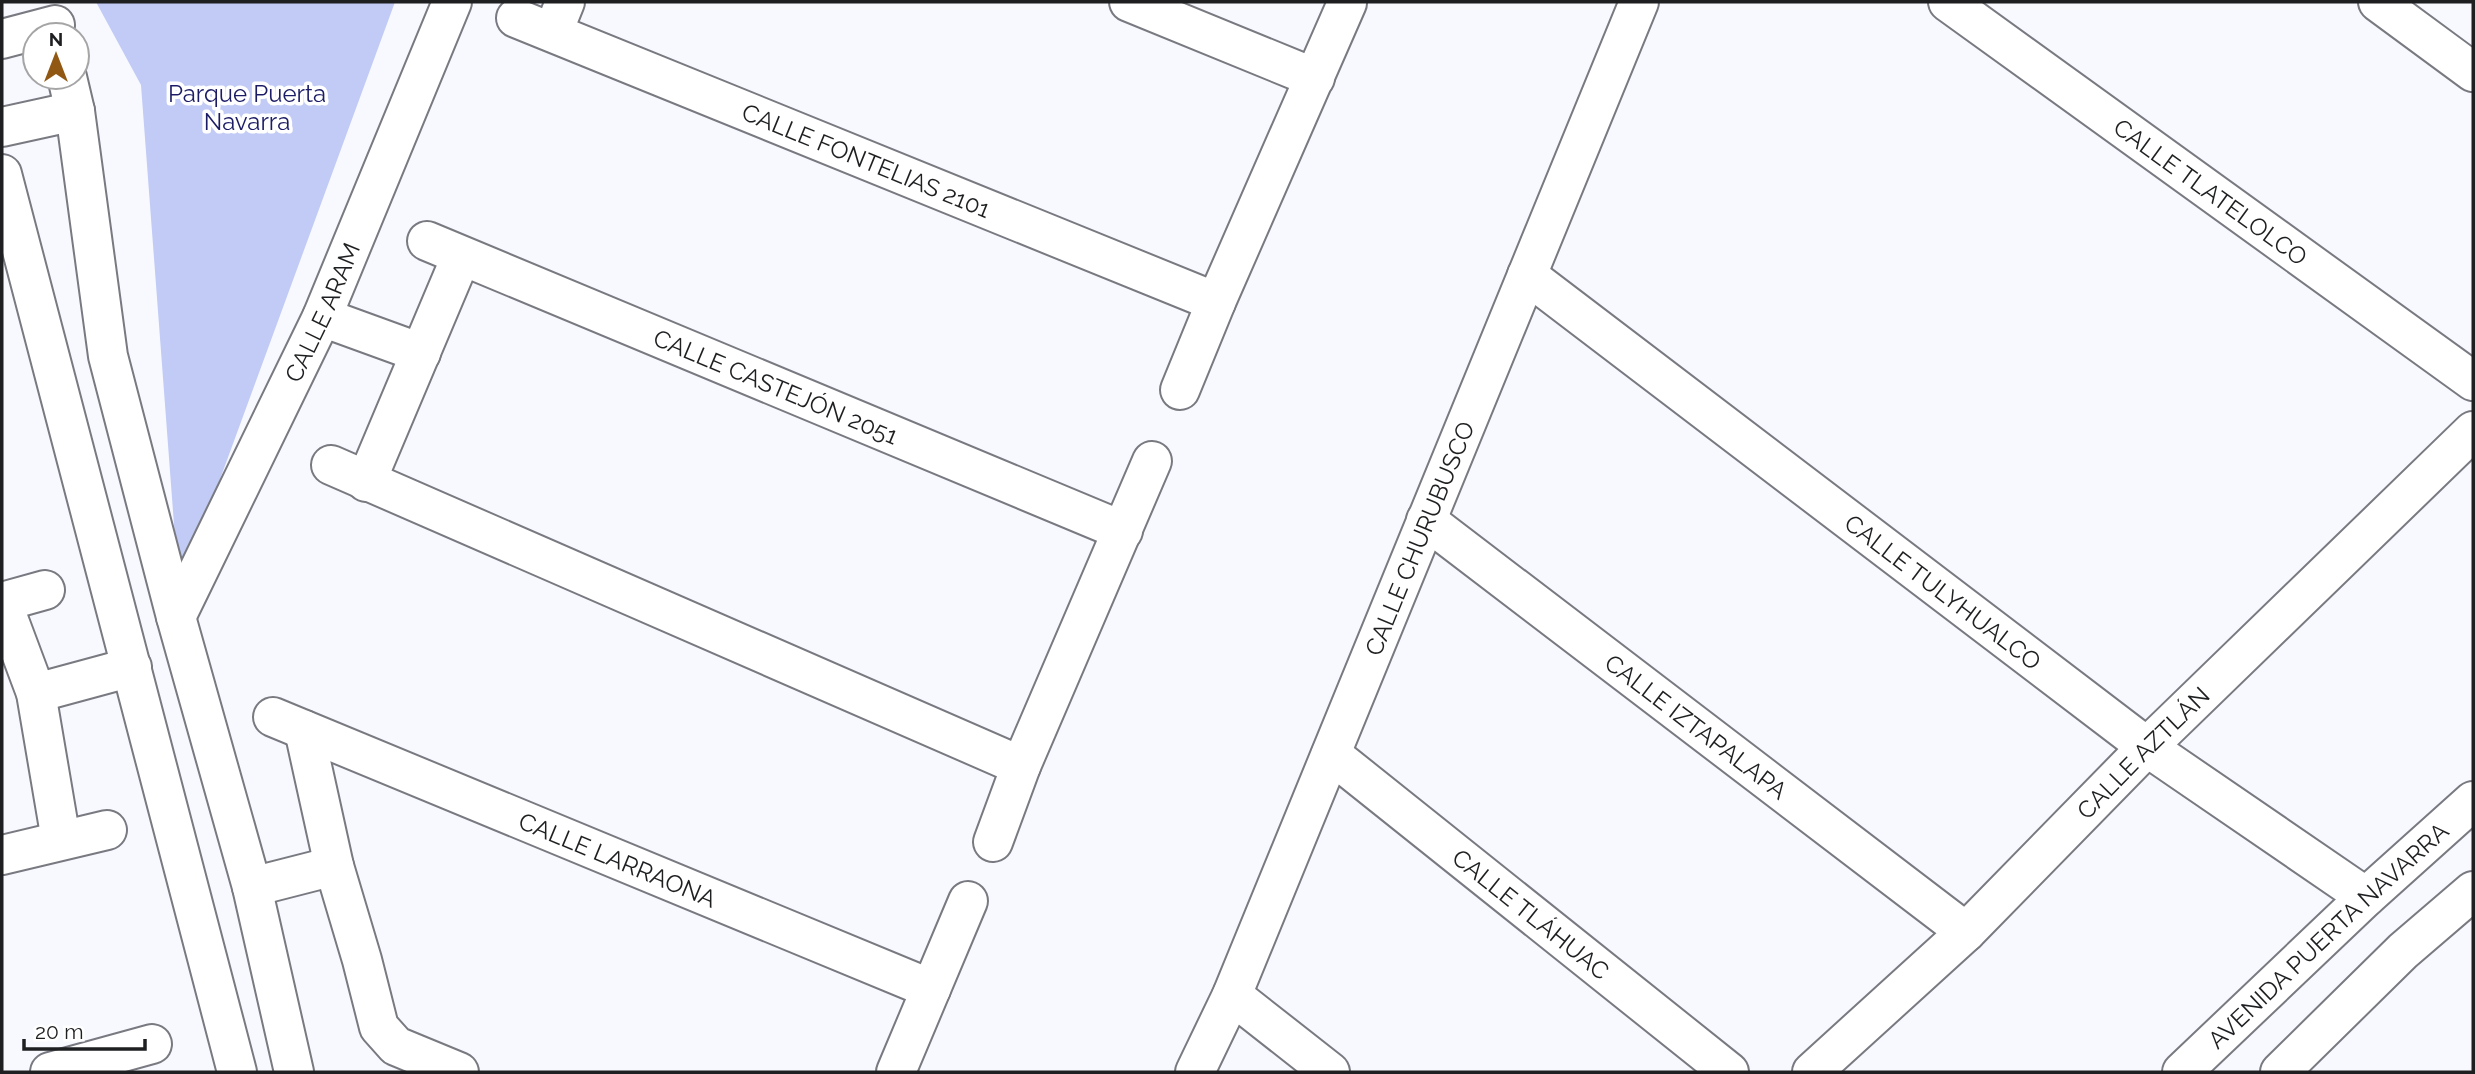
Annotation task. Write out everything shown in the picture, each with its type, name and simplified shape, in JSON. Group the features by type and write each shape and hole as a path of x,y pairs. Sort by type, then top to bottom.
{"street":[{"name":"CALLE ARAM","path":"176,617 322,317 452,2"},
{"path":"1129,2 1315,78"},
{"name":"CALLE CHURUBUSCO","path":"1195,1072 1232,995 1639,2"},
{"name":"CALLE TLATELOLCO","path":"1948,2 2473,381"},
{"path":"2378,2 2473,72"},
{"path":"1180,390 1347,3"},
{"name":"CALLE FONTELIAS 2101","path":"516,18 559,17 1216,302"},
{"path":"2,38 21,32"},
{"path":"2,127 71,94 108,356 176,617 252,887 294,1072"},
{"path":"3,183 237,1072"},
{"name":"CALLE CASTEJÓN 2051","path":"421,353 444,249 1124,530"},
{"name":"CALLE TULYHUALCO","path":"1527,275 2147,747 2366,897"},
{"path":"322,317 421,353 366,482"},
{"name":"CALLE AZTLÁN","path":"1812,1072 1966,932 2147,747 2473,431"},
{"path":"993,842 1021,766 1152,461"},
{"path":"331,465 1021,766"},
{"name":"CALLE IZTAPALAPA","path":"1426,520 1966,932"},
{"path":"45,590 2,602 36,693 61,840"},
{"path":"36,693 132,667"},
{"name":"CALLE LARRAONA","path":"459,1072 396,1046 379,1027 334,866 288,724 931,989"},
{"name":"CALLE TLÁHUAC","path":"1331,754 1730,1072"},
{"name":"AVENIDA PUERTA NAVARRA","path":"2182,1072 2366,897 2473,801"},
{"path":"2,855 107,830"},
{"path":"252,887 334,866"},
{"path":"2280,1072 2403,951 2473,891"},
{"path":"896,1072 968,901"},
{"path":"1232,995 1330,1072"},
{"path":"50,1072 136,1056"}],"green space":[{"name":"Parque Puerta Navarra","path":"96,2 395,2 179,591 141,85"}]}
